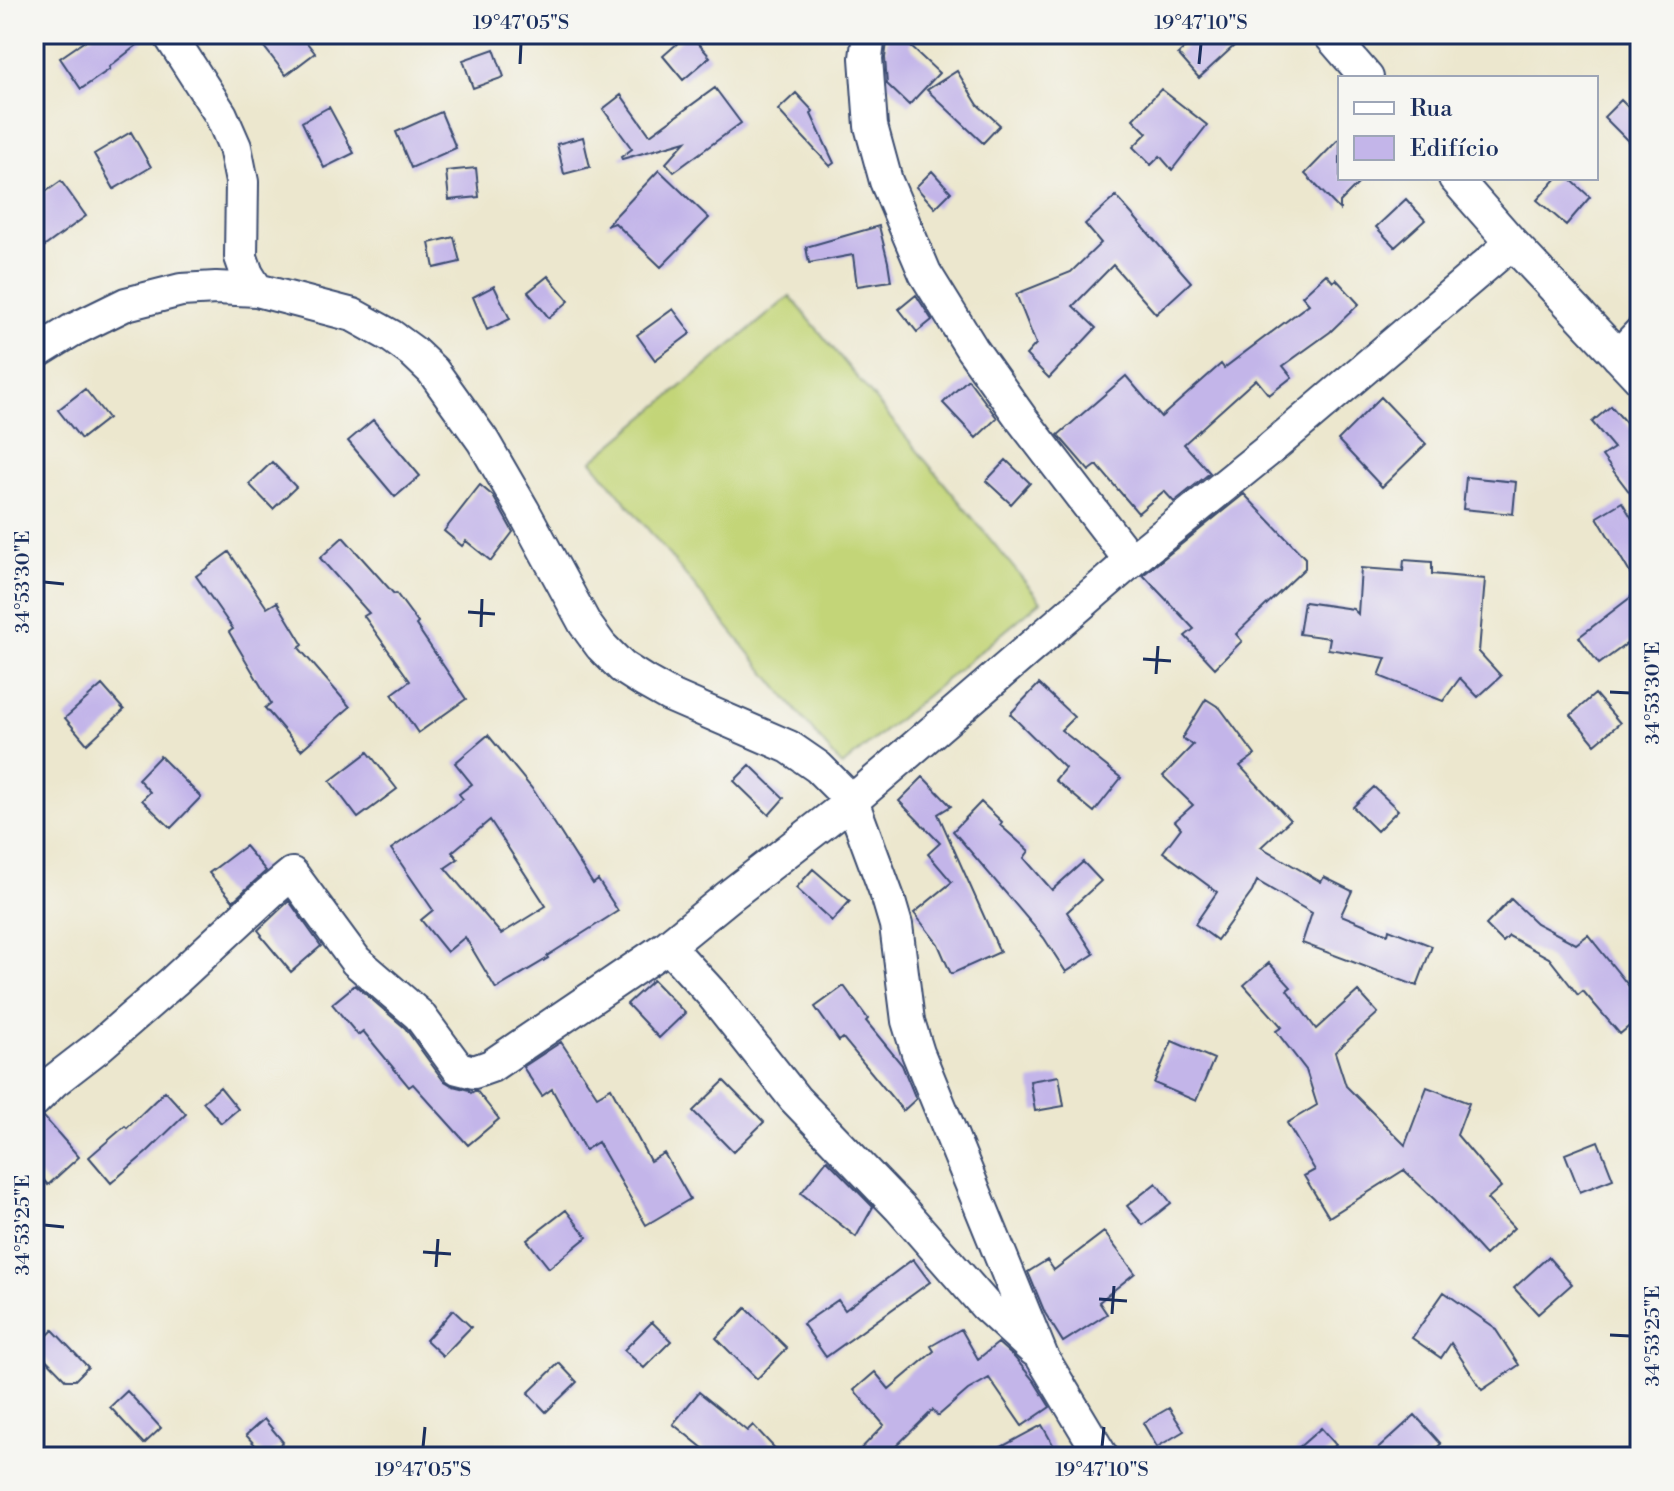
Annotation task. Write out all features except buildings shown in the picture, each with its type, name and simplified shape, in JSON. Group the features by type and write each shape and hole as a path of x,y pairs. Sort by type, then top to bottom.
{"street":[{"path":"169,34 221,115 235,147 242,182 241,257 257,290"},
{"path":"869,34 866,58 871,126 886,181 925,273 972,349 1021,418 1131,561"},
{"path":"1329,34 1365,76"},
{"path":"1457,180 1512,243 1633,356"},
{"path":"34,1101 154,999 292,874 356,961 419,1015 458,1068 474,1072 491,1066 668,946 852,801 1131,561 1271,448 1512,243"},
{"path":"34,354 71,331 126,304 181,290 257,290 353,315 391,336 433,371 483,441 585,624 622,667 669,695 789,747 818,767 852,801 896,925 908,1021 918,1053 1042,1357 1102,1457"},
{"path":"668,946 712,994 795,1099 900,1208 985,1305 1042,1357"}],"green space":[{"path":"790,296 1041,601 842,766 592,461"}]}
